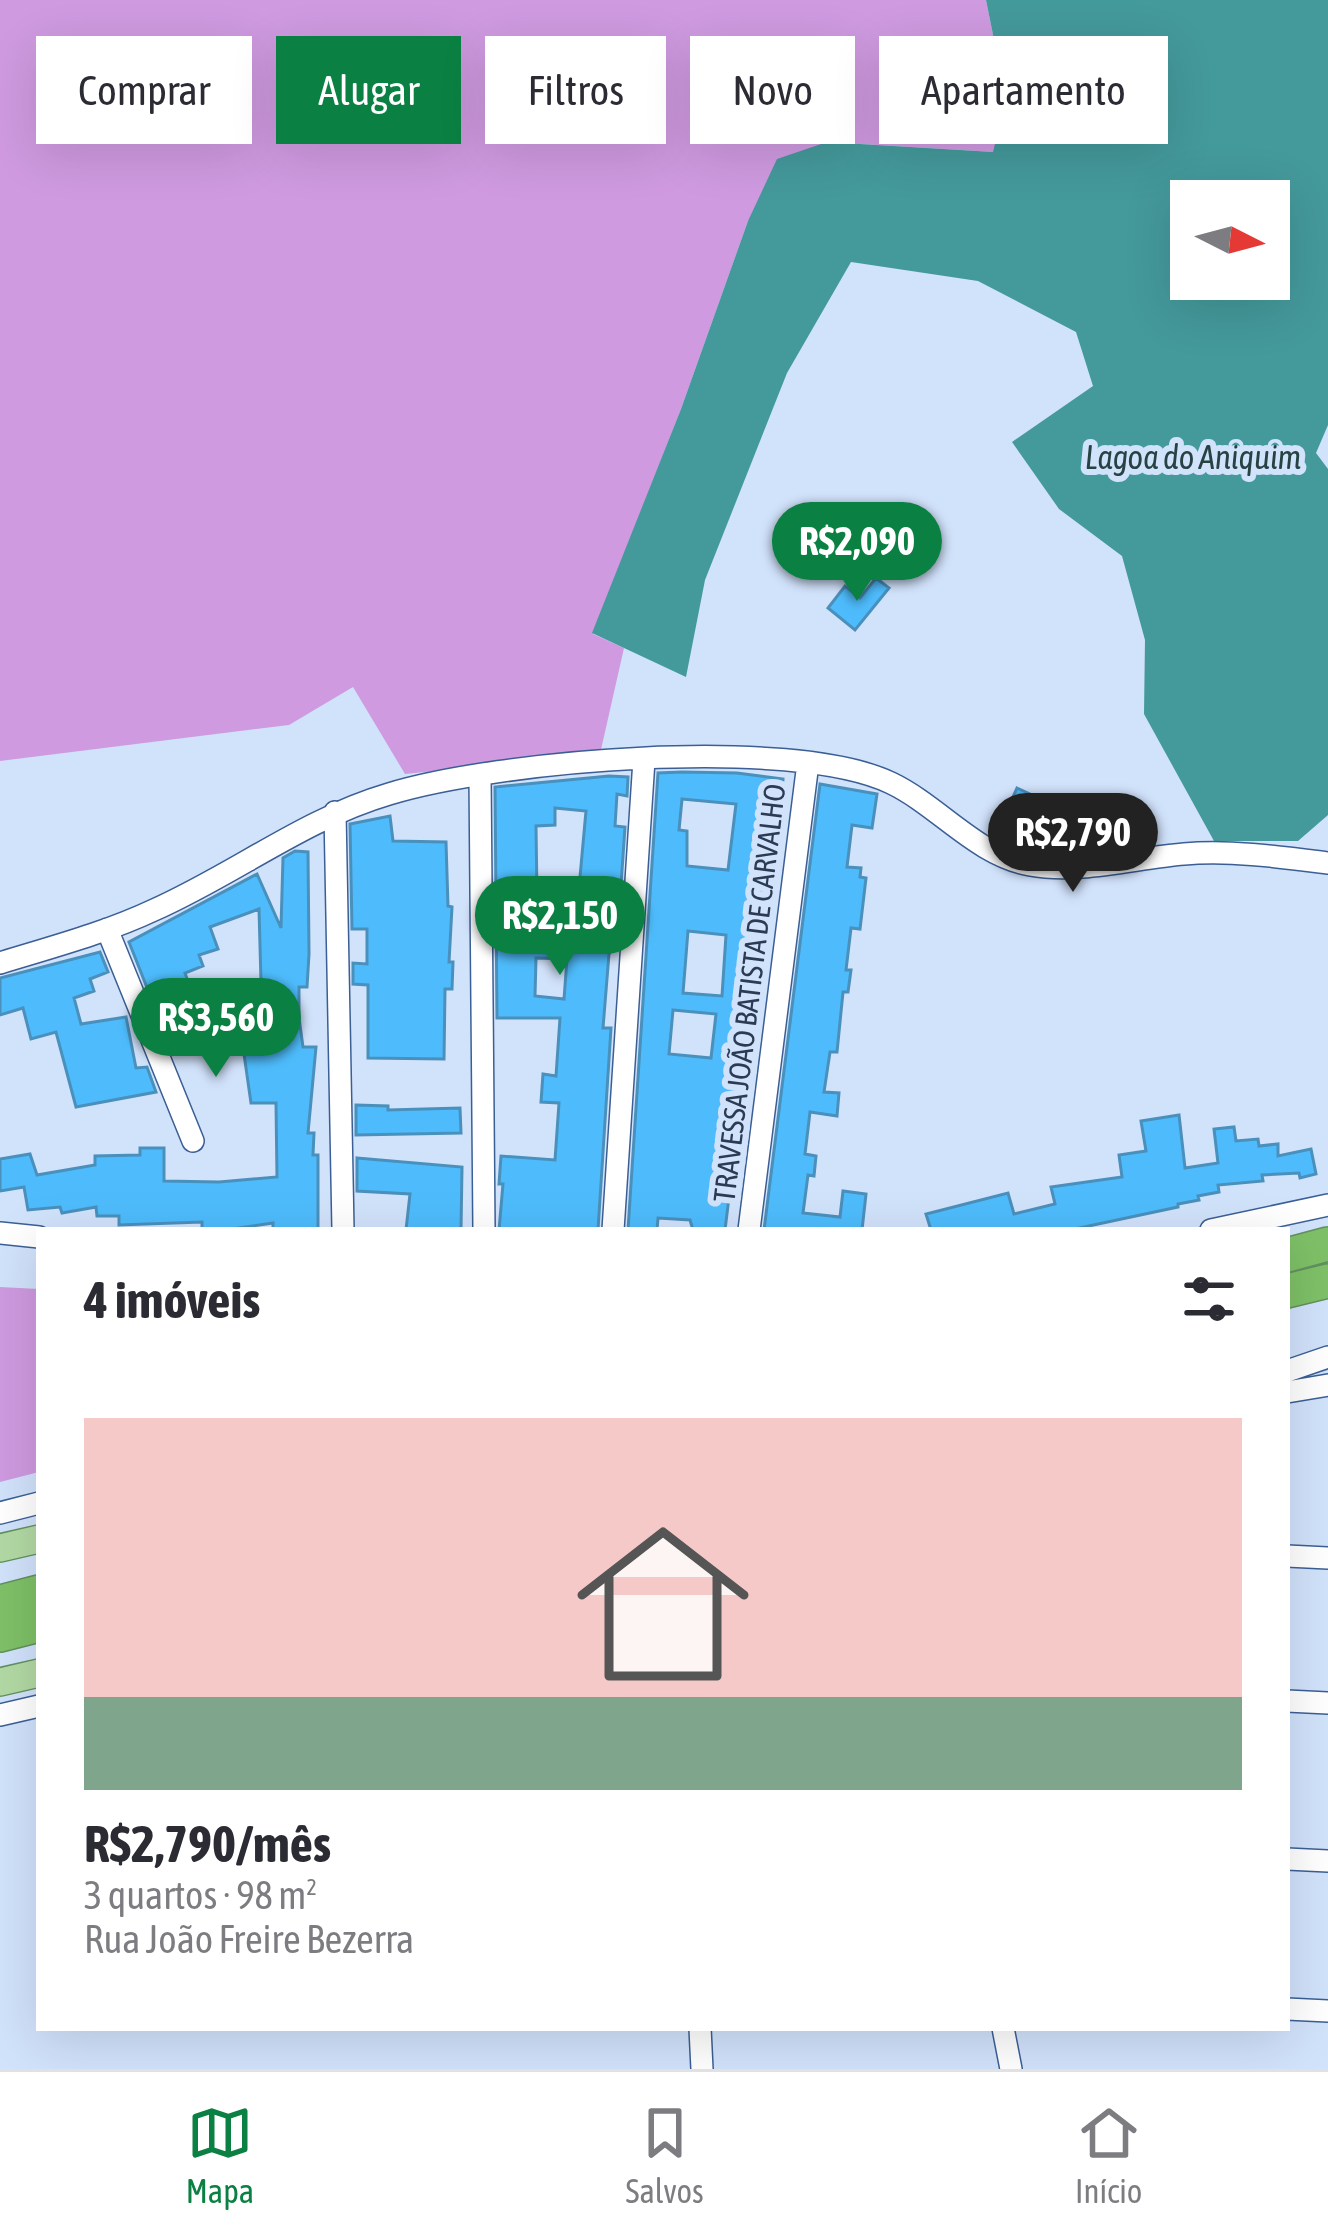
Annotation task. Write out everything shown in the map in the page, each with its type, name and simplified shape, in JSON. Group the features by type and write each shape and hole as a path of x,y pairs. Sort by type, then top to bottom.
{"highway":[{"path":"1290,1254 1328,1244"},
{"path":"1290,1290 1328,1280"},
{"path":"0,1603 36,1593"},
{"path":"0,1635 36,1626"}],"main road":[{"path":"0,1548 36,1540"},
{"path":"0,1682 36,1674"}],"street":[{"path":"0,963 156,910 335,812 393,792 565,764 696,758 808,764 853,772 889,782 1000,855 1029,865 1089,865 1188,854 1328,863"},
{"path":"613,1227 644,760"},
{"name":"TRAVESSA JOÃO BATISTA DE CARVALHO","path":"749,1227 808,764"},
{"path":"480,775 484,1227"},
{"path":"335,812 344,1227"},
{"path":"107,929 193,1142"},
{"path":"1225,1227 1328,1205"},
{"path":"0,1233 36,1237"},
{"path":"1290,1370 1328,1357"},
{"path":"1290,1391 1323,1385"},
{"path":"0,1513 36,1504"},
{"path":"1290,1556 1328,1558"},
{"path":"1290,1701 1328,1703"},
{"path":"0,1715 36,1707"},
{"path":"1290,1859 1328,1861"},
{"path":"1290,2009 1328,2011"},
{"path":"700,2031 701,2069"},
{"path":"1004,2031 1011,2069"}],"shaded area":[{"path":"0,0 986,0 993,36 879,36 879,144 996,144 994,152 855,144 855,36 690,36 690,144 825,144 748,221 593,634 624,648 600,754 405,774 353,687 289,725 0,761"},
{"path":"0,1287 36,1289 36,1473 0,1482"}],"water":[{"name":"Lagoa do Aniquim","path":"986,0 1328,0 1328,425 1316,453 1328,469 1328,815 1298,841 1214,841 1144,714 1145,640 1122,556 1059,509 1012,442 1093,386 1076,332 978,281 851,262 787,373 705,580 686,677 592,633 681,409 748,221 777,159 821,144 993,152 995,144 1168,144 1168,36 993,36"}],"building":[{"path":"876,578 889,588 855,630 828,608 845,586 860,598"},
{"path":"658,773 737,773 783,779 775,874 761,938 725,1227 692,1227 690,1220 658,1218 657,1227 628,1227","holes":["682,799 736,804 728,870 687,866 687,831 679,830","688,931 726,935 722,996 683,993","673,1010 716,1014 711,1058 669,1054"]},
{"path":"628,777 627,796 617,794 615,826 625,827 617,943 609,954 603,1028 611,1028 598,1227 499,1227 501,1156 555,1160 559,1103 541,1102 543,1074 556,1076 560,1018 497,1018 495,787","holes":["555,808 586,811 575,932 555,931 555,897 537,896 536,826 555,825","536,958 567,959 564,999 535,996"]},
{"path":"820,784 877,794 872,828 852,825 847,867 861,868 860,877 866,878 860,929 851,928 848,992 843,992 837,1052 830,1052 824,1092 839,1093 837,1116 810,1112 805,1154 816,1156 803,1213 840,1217 843,1191 866,1194 862,1227 764,1227"},
{"path":"1017,788 1056,806 1039,844 1000,826"},
{"path":"390,816 393,841 446,842 448,906 452,907 449,962 453,962 452,989 445,989 444,1059 368,1058 368,985 353,984 353,963 367,964 367,929 352,929 350,824"},
{"path":"295,851 308,852 309,954 307,987 299,987 299,1018 303,1047 316,1047 308,1133 314,1133 313,1155 318,1155 318,1227 273,1227 273,1223 202,1227 202,1222 119,1225 119,1216 97,1216 96,1207 62,1213 60,1207 28,1210 24,1187 0,1191 0,1159 30,1154 37,1175 95,1165 95,1156 140,1155 140,1148 164,1148 164,1181 277,1177 276,1103 251,1103 243,1047 234,1047 233,1019 262,1019 259,909 210,927 218,949 199,955 203,966 185,973 194,998 157,1013 129,942 257,874 281,928 283,858"},
{"path":"100,952 108,972 90,979 94,991 74,998 81,1024 126,1017 136,1068 147,1067 156,1092 76,1107 56,1032 31,1039 23,1008 0,1015 0,978"},
{"path":"356,1105 388,1106 388,1110 460,1108 461,1133 356,1135"},
{"path":"1179,1115 1185,1168 1218,1163 1214,1129 1234,1127 1236,1141 1278,1144 1278,1156 1311,1149 1316,1174 1300,1178 1299,1173 1262,1175 1263,1181 1218,1185 1219,1192 1178,1207 1084,1227 930,1227 926,1214 1008,1193 1014,1214 1055,1204 1051,1187 1122,1177 1119,1155 1146,1151 1141,1121"},
{"path":"357,1158 462,1167 461,1227 406,1227 410,1194 357,1191"}]}
